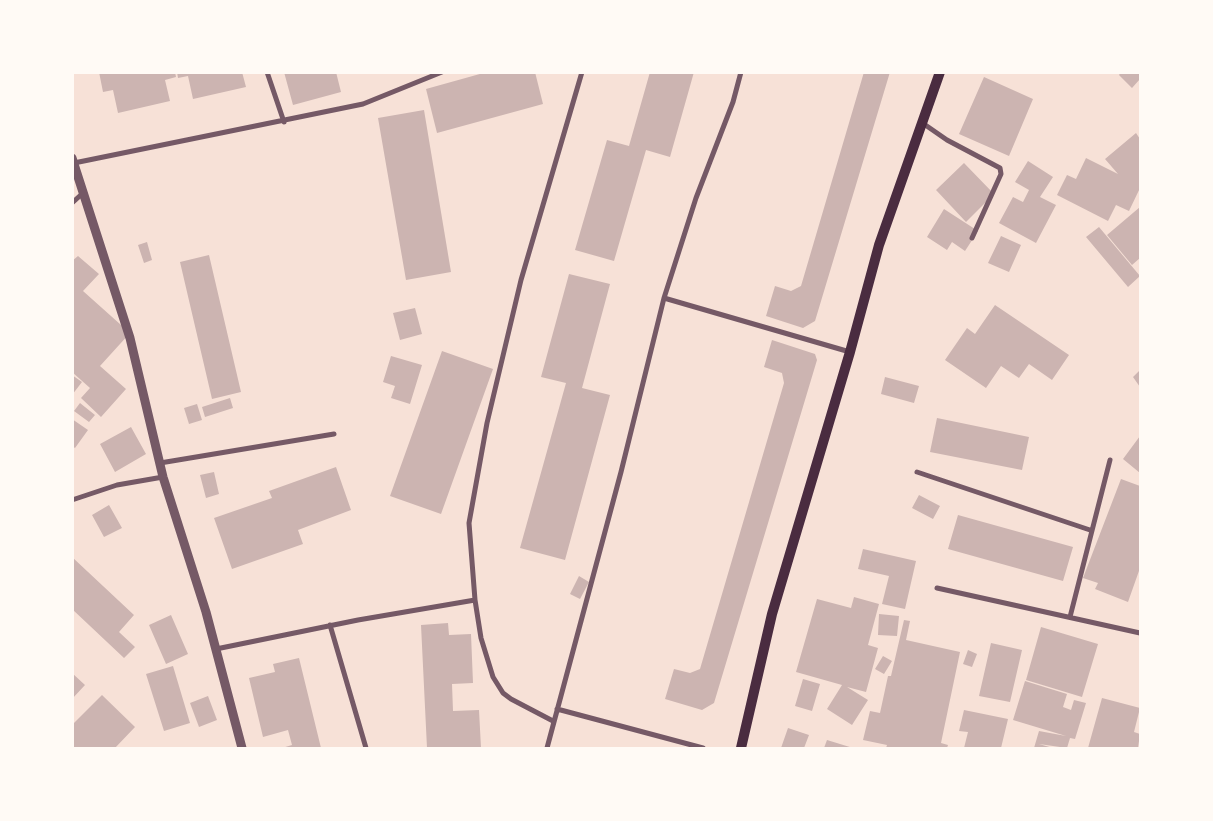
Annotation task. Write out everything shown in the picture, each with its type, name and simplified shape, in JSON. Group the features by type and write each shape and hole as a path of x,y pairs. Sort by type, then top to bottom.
{"main road":[{"path":"741,748 772,614 850,352 879,245 940,72"}],"street":[{"path":"267,72 284,122"},
{"path":"242,748 216,649 163,477 130,338 73,161 284,122 363,104 442,72"},
{"path":"553,721 530,711 503,693 493,678 482,638 475,600 469,523 487,423 521,280 582,72"},
{"path":"547,748 621,472 664,298 696,198 733,102 741,72"},
{"path":"921,122 947,140 1000,168 1001,174 972,238"},
{"path":"72,202 84,193"},
{"path":"664,298 850,352"},
{"path":"160,463 334,434"},
{"path":"1070,617 1090,530 1110,460"},
{"path":"917,472 1090,530"},
{"path":"72,500 117,485 163,477"},
{"path":"937,588 1140,631"},
{"path":"216,649 330,625 475,600"},
{"path":"330,625 366,748"},
{"path":"557,709 703,748"}],"building":[{"path":"99,72 175,72 176,77 165,80 170,101 118,113 113,90 103,92"},
{"path":"177,72 242,72 246,87 193,99 188,76 178,78"},
{"path":"284,72 336,72 341,92 293,105"},
{"path":"487,72 535,72 543,104 437,133 426,89"},
{"path":"650,72 694,72 670,157 646,150 614,261 575,250 607,140 629,146"},
{"path":"864,72 890,72 815,321 803,328 766,316 775,286 791,291 801,286"},
{"path":"1121,72 1140,72 1140,79 1132,88 1119,75"},
{"path":"984,77 1033,99 1009,156 959,134"},
{"path":"424,110 451,272 406,280 378,118"},
{"path":"1136,133 1140,139 1140,188 1129,211 1116,205 1108,221 1057,195 1067,175 1076,179 1086,158 1118,174 1105,159"},
{"path":"1028,161 1053,177 1040,197 1056,205 1036,243 999,223 1013,197 1023,202 1029,190 1015,182"},
{"path":"964,163 994,194 966,222 936,190"},
{"path":"1140,207 1140,258 1132,265 1107,235"},
{"path":"944,209 978,231 965,251 952,242 947,250 927,237"},
{"path":"1099,227 1140,276 1128,287 1086,237"},
{"path":"1001,236 1021,245 1009,272 988,263"},
{"path":"147,242 152,260 144,263 138,245"},
{"path":"209,255 241,392 212,399 180,262"},
{"path":"78,256 99,274 83,291 130,333 100,366 126,389 101,417 81,398 90,388 72,372 72,261"},
{"path":"569,274 610,284 582,388 610,395 565,560 520,548 566,383 541,377"},
{"path":"995,305 1069,355 1052,380 1029,364 1019,378 1001,366 986,388 945,360 967,328 975,334"},
{"path":"415,308 422,334 400,340 393,313"},
{"path":"772,340 815,354 817,360 714,703 702,710 665,699 674,669 690,673 700,669 784,383 782,373 764,367"},
{"path":"442,351 493,369 441,514 390,496"},
{"path":"391,356 422,365 410,404 391,398 395,386 383,382"},
{"path":"1140,370 1140,387 1133,377"},
{"path":"72,375 82,382 72,395"},
{"path":"885,377 919,386 914,403 881,394"},
{"path":"230,398 233,408 205,417 202,407"},
{"path":"80,403 95,415 89,422 74,411"},
{"path":"197,404 202,420 189,424 184,408"},
{"path":"937,418 1029,437 1022,470 930,452"},
{"path":"72,419 88,430 75,448 72,446"},
{"path":"131,427 146,454 115,472 100,444"},
{"path":"1140,436 1140,473 1123,459"},
{"path":"336,467 351,510 298,530 303,544 232,569 214,518 272,498 269,491"},
{"path":"214,472 219,494 206,498 200,475"},
{"path":"1121,479 1140,486 1140,568 1128,602 1095,589 1098,583 1083,578"},
{"path":"919,495 940,506 933,519 912,508"},
{"path":"109,505 122,528 104,537 92,515"},
{"path":"958,515 1073,547 1063,581 948,549"},
{"path":"863,549 916,561 905,609 882,604 889,576 858,569"},
{"path":"72,557 134,615 119,632 135,647 124,658 72,609"},
{"path":"579,576 589,582 580,599 570,594"},
{"path":"854,597 879,604 868,645 878,648 866,692 847,687 868,700 852,725 827,709 842,685 796,672 817,599 851,608"},
{"path":"879,614 899,616 897,636 878,635"},
{"path":"171,615 188,654 166,664 149,625"},
{"path":"904,620 910,621 906,640 960,652 941,743 948,745 947,748 886,748 887,745 863,740 870,711 880,713"},
{"path":"448,623 449,635 471,634 473,683 452,684 453,711 479,710 481,748 427,748 421,625"},
{"path":"1041,627 1098,644 1082,697 1026,680"},
{"path":"991,643 1022,650 1010,702 979,696"},
{"path":"968,650 977,654 972,667 963,664"},
{"path":"883,656 892,661 884,674 875,669"},
{"path":"299,658 321,748 282,748 292,745 288,730 263,737 249,678 275,672 273,664"},
{"path":"173,666 190,723 164,731 146,674"},
{"path":"72,673 85,685 72,699"},
{"path":"803,679 820,684 812,711 795,706"},
{"path":"1025,681 1067,694 1063,707 1071,710 1074,700 1086,703 1075,739 1070,738 1067,748 1039,744 1053,748 1034,748 1039,731 1066,736 1013,720"},
{"path":"102,695 135,727 115,748 72,748 72,725"},
{"path":"208,696 217,720 199,727 190,703"},
{"path":"1102,698 1140,708 1134,732 1140,734 1138,748 1088,748"},
{"path":"964,710 1008,719 1001,748 964,748 968,732 959,731"},
{"path":"788,728 809,735 804,748 781,748"},
{"path":"827,740 853,748 824,748"}]}
